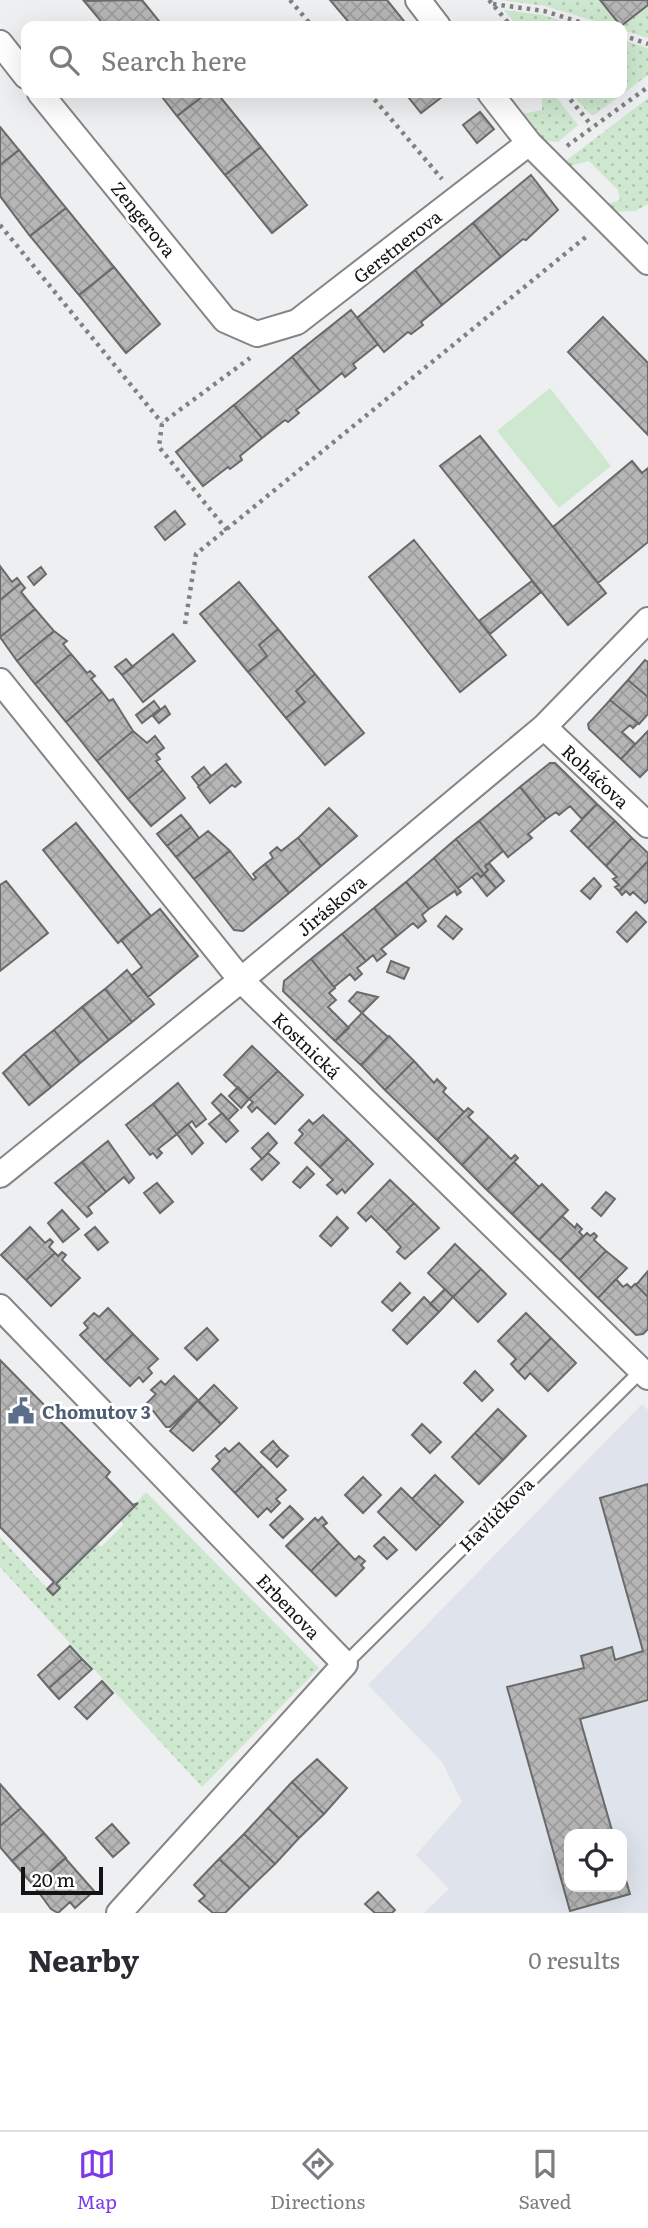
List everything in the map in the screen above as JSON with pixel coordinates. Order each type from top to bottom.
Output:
[{"type":"street","points":[[418,0],[435,21]]},
{"type":"street","points":[[0,43],[21,70]]},
{"type":"street","name":"Zengerova","points":[[44,98],[225,320],[254,345]]},
{"type":"street","points":[[494,98],[529,143],[550,160],[648,262]]},
{"type":"street","name":"Gerstnerova","points":[[254,345],[297,323],[529,143]]},
{"type":"street","name":"Jiráskova","points":[[0,1175],[241,980],[544,727],[648,620]]},
{"type":"street","name":"Kostnická","points":[[0,681],[241,980],[646,1370]]},
{"type":"street","name":"Roháčova","points":[[544,727],[648,825]]},
{"type":"street","name":"Erbenova","points":[[0,1307],[345,1664]]},
{"type":"street","points":[[119,1913],[345,1664]]},
{"type":"lane","name":"Havlíčkova","points":[[345,1664],[646,1370]]},
{"type":"path","points":[[290,0],[308,21]]},
{"type":"path","points":[[491,2],[507,21]]},
{"type":"path","points":[[491,2],[544,11],[577,21]]},
{"type":"path","points":[[627,37],[648,44]]},
{"type":"path","points":[[550,160],[592,126],[648,87]]},
{"type":"path","points":[[373,98],[458,198]]},
{"type":"path","points":[[569,98],[592,126]]},
{"type":"path","points":[[185,624],[196,554],[607,219]]},
{"type":"path","points":[[0,225],[162,423]]},
{"type":"path","points":[[227,530],[159,447],[162,423],[254,345]]},
{"type":"shaded area","points":[[642,1404],[648,1410],[648,1913],[424,1913],[449,1889],[416,1855],[462,1802],[442,1762],[368,1685]]},
{"type":"green space","points":[[501,0],[600,0],[617,21],[594,21],[545,6]]},
{"type":"green space","points":[[648,5],[648,38],[627,32],[627,21]]},
{"type":"green space","points":[[504,10],[543,15],[562,21],[513,21]]},
{"type":"green space","points":[[627,42],[648,48],[648,75],[627,91]]},
{"type":"green space","points":[[557,98],[578,125],[558,142],[543,141],[522,114],[542,110],[542,99]]},
{"type":"green space","points":[[576,98],[617,98],[594,115]]},
{"type":"green space","points":[[648,98],[648,204],[635,211],[612,212],[604,205],[620,200],[618,190],[589,161],[567,167],[567,160]]},
{"type":"green space","points":[[550,388],[611,466],[559,508],[497,431]]},
{"type":"green space","points":[[146,1492],[319,1668],[202,1787],[0,1567],[0,1537],[53,1595],[56,1584],[97,1543],[101,1547],[124,1524],[121,1520]]},
{"type":"building","points":[[142,0],[159,21],[101,21],[84,1]]},
{"type":"building","points":[[330,0],[387,0],[404,21],[348,21]]},
{"type":"building","points":[[600,0],[648,0],[648,5],[627,21],[617,21]]},
{"type":"building","points":[[163,98],[200,98],[177,116]]},
{"type":"building","points":[[200,98],[221,98],[261,147],[225,175],[177,116]]},
{"type":"building","points":[[409,98],[440,98],[421,113]]},
{"type":"building","points":[[480,112],[494,129],[477,143],[463,125]]},
{"type":"building","points":[[0,127],[19,150],[0,165]]},
{"type":"building","points":[[261,147],[307,205],[272,233],[225,175]]},
{"type":"building","points":[[19,150],[66,208],[30,236],[0,196],[0,165]]},
{"type":"building","points":[[531,175],[558,210],[526,240],[523,239],[501,257],[473,223]]},
{"type":"building","points":[[66,208],[114,267],[79,295],[30,236]]},
{"type":"building","points":[[473,223],[501,257],[442,305],[415,270]]},
{"type":"building","points":[[114,267],[160,324],[126,353],[79,295]]},
{"type":"building","points":[[415,270],[442,305],[421,322],[423,325],[411,334],[408,332],[384,352],[357,318]]},
{"type":"building","points":[[351,310],[378,344],[353,364],[356,368],[345,377],[342,373],[320,391],[292,357]]},
{"type":"building","points":[[603,317],[648,363],[648,435],[568,352]]},
{"type":"building","points":[[292,357],[320,391],[296,410],[299,413],[288,422],[285,420],[262,438],[234,405]]},
{"type":"building","points":[[234,405],[262,438],[240,456],[242,460],[203,486],[176,452]]},
{"type":"building","points":[[480,436],[606,593],[568,625],[440,466]]},
{"type":"building","points":[[632,461],[642,473],[648,468],[648,542],[598,583],[553,527]]},
{"type":"building","points":[[175,511],[185,524],[165,540],[155,527]]},
{"type":"building","points":[[414,540],[506,655],[460,692],[369,577]]},
{"type":"building","points":[[0,566],[12,582],[17,578],[21,583],[0,600]]},
{"type":"building","points":[[41,567],[46,574],[34,585],[28,577]]},
{"type":"building","points":[[532,581],[541,592],[490,634],[479,621]]},
{"type":"building","points":[[239,582],[278,629],[259,645],[267,656],[248,672],[200,614]]},
{"type":"building","points":[[21,583],[25,588],[21,592],[35,609],[0,637],[0,600]]},
{"type":"building","points":[[35,609],[54,631],[17,661],[0,637]]},
{"type":"building","points":[[278,629],[315,674],[296,691],[305,702],[286,718],[248,672],[267,656],[259,645]]},
{"type":"building","points":[[54,631],[67,641],[63,644],[71,654],[35,684],[17,661]]},
{"type":"building","points":[[173,634],[195,661],[143,702],[122,675]]},
{"type":"building","points":[[71,654],[87,673],[90,671],[95,676],[91,679],[102,692],[66,722],[35,684]]},
{"type":"building","points":[[126,659],[133,667],[122,675],[115,667]]},
{"type":"building","points":[[645,660],[648,662],[648,697],[628,680]]},
{"type":"building","points":[[315,674],[364,733],[325,765],[286,718],[305,702],[296,691]]},
{"type":"building","points":[[628,680],[648,697],[648,714],[639,724],[610,700]]},
{"type":"building","points":[[102,692],[109,701],[113,699],[133,731],[97,761],[66,722]]},
{"type":"building","points":[[610,700],[638,723],[633,728],[630,725],[622,732],[635,744],[621,759],[589,729],[588,724]]},
{"type":"building","points":[[154,701],[160,709],[142,723],[136,715]]},
{"type":"building","points":[[165,706],[170,714],[159,723],[153,716]]},
{"type":"building","points":[[133,731],[147,743],[155,736],[164,748],[156,754],[160,759],[156,761],[163,770],[128,799],[97,761]]},
{"type":"building","points":[[648,731],[648,769],[640,777],[621,759]]},
{"type":"building","points":[[550,763],[555,763],[597,804],[582,819],[570,806],[559,815],[556,812],[546,819],[520,787]]},
{"type":"building","points":[[226,764],[241,782],[235,787],[232,785],[210,803],[198,787]]},
{"type":"building","points":[[204,767],[211,776],[199,786],[192,777]]},
{"type":"building","points":[[163,770],[185,798],[151,826],[128,799]]},
{"type":"building","points":[[520,787],[546,819],[528,834],[532,838],[508,857],[479,821]]},
{"type":"building","points":[[597,804],[615,821],[588,848],[571,831]]},
{"type":"building","points":[[329,808],[357,836],[321,866],[298,838]]},
{"type":"building","points":[[181,815],[191,827],[167,846],[157,834]]},
{"type":"building","points":[[479,821],[503,851],[485,866],[488,870],[484,874],[456,839]]},
{"type":"building","points":[[615,821],[632,838],[606,866],[588,848]]},
{"type":"building","points":[[76,823],[151,916],[118,943],[43,850]]},
{"type":"building","points":[[191,827],[199,838],[176,857],[167,846]]},
{"type":"building","points":[[208,831],[230,851],[194,879],[176,857]]},
{"type":"building","points":[[298,838],[321,866],[289,893],[265,864],[273,858],[270,853],[277,847],[281,851]]},
{"type":"building","points":[[632,838],[648,853],[648,861],[619,891],[615,887],[619,885],[613,879],[617,877],[606,866]]},
{"type":"building","points":[[456,839],[484,874],[481,877],[477,873],[458,888],[434,858]]},
{"type":"building","points":[[230,851],[253,880],[256,878],[253,874],[265,864],[289,893],[243,931],[234,930],[194,879]]},
{"type":"building","points":[[434,858],[461,892],[457,895],[455,891],[429,909],[406,882]]},
{"type":"building","points":[[648,861],[648,900],[645,903],[633,892],[630,895],[626,891],[622,895],[619,891]]},
{"type":"building","points":[[489,863],[504,881],[496,888],[484,874],[488,870],[485,866]]},
{"type":"building","points":[[477,873],[481,877],[484,874],[496,888],[487,896],[472,877]]},
{"type":"building","points":[[594,878],[601,886],[590,899],[581,891]]},
{"type":"building","points":[[6,881],[48,933],[0,971],[0,885]]},
{"type":"building","points":[[406,882],[429,909],[422,915],[426,921],[418,928],[413,923],[397,936],[374,908]]},
{"type":"building","points":[[374,908],[397,936],[381,949],[386,954],[377,961],[373,955],[366,961],[342,934]]},
{"type":"building","points":[[160,909],[198,956],[148,997],[131,976],[142,967],[121,940]]},
{"type":"building","points":[[636,912],[646,922],[627,942],[617,932]]},
{"type":"building","points":[[446,916],[462,929],[453,939],[438,926]]},
{"type":"building","points":[[342,934],[366,961],[357,968],[362,974],[355,980],[350,974],[334,987],[311,959]]},
{"type":"building","points":[[311,959],[335,988],[329,993],[336,1000],[328,1007],[349,1028],[335,1041],[283,991],[284,981]]},
{"type":"building","points":[[391,961],[409,968],[404,979],[387,972]]},
{"type":"building","points":[[127,970],[154,1004],[132,1022],[105,989]]},
{"type":"building","points":[[105,989],[132,1022],[109,1040],[82,1007]]},
{"type":"building","points":[[357,992],[378,997],[362,1013],[349,1001]]},
{"type":"building","points":[[82,1007],[109,1040],[80,1063],[54,1030]]},
{"type":"building","points":[[362,1013],[388,1037],[361,1065],[335,1041]]},
{"type":"building","points":[[54,1030],[80,1063],[51,1087],[24,1054]]},
{"type":"building","points":[[389,1036],[414,1061],[385,1090],[361,1065]]},
{"type":"building","points":[[252,1046],[278,1071],[249,1099],[224,1075]]},
{"type":"building","points":[[24,1054],[51,1087],[29,1105],[3,1073]]},
{"type":"building","points":[[414,1061],[434,1083],[437,1079],[446,1088],[443,1092],[464,1112],[437,1140],[385,1090]]},
{"type":"building","points":[[278,1071],[303,1095],[275,1124],[257,1107],[252,1112],[248,1107],[253,1102],[249,1099]]},
{"type":"building","points":[[178,1083],[206,1119],[196,1127],[192,1121],[177,1134],[153,1104]]},
{"type":"building","points":[[238,1087],[249,1099],[241,1108],[229,1096]]},
{"type":"building","points":[[221,1094],[238,1110],[228,1120],[212,1103]]},
{"type":"building","points":[[153,1104],[177,1134],[158,1149],[162,1153],[157,1158],[153,1153],[150,1155],[126,1125]]},
{"type":"building","points":[[468,1108],[473,1112],[468,1117],[489,1137],[462,1165],[437,1140]]},
{"type":"building","points":[[222,1113],[238,1131],[226,1142],[209,1124]]},
{"type":"building","points":[[323,1115],[348,1139],[320,1167],[295,1143],[303,1134],[299,1130],[309,1120],[313,1124]]},
{"type":"building","points":[[188,1124],[203,1143],[192,1154],[177,1134]]},
{"type":"building","points":[[268,1133],[277,1143],[262,1159],[252,1148]]},
{"type":"building","points":[[489,1137],[511,1159],[515,1155],[518,1158],[487,1190],[462,1165]]},
{"type":"building","points":[[348,1139],[373,1164],[345,1193],[342,1189],[337,1194],[327,1185],[333,1180],[320,1167]]},
{"type":"building","points":[[108,1141],[134,1178],[129,1183],[124,1177],[106,1192],[82,1162]]},
{"type":"building","points":[[268,1153],[279,1163],[262,1180],[251,1169]]},
{"type":"building","points":[[82,1162],[106,1192],[88,1207],[92,1213],[87,1217],[55,1183]]},
{"type":"building","points":[[514,1162],[539,1187],[512,1214],[487,1190]]},
{"type":"building","points":[[307,1167],[314,1174],[300,1188],[293,1182]]},
{"type":"building","points":[[390,1180],[414,1203],[386,1231],[371,1216],[366,1221],[358,1213]]},
{"type":"building","points":[[157,1183],[173,1202],[160,1213],[144,1193]]},
{"type":"building","points":[[542,1184],[568,1210],[539,1240],[512,1214]]},
{"type":"building","points":[[606,1192],[615,1199],[601,1216],[592,1208]]},
{"type":"building","points":[[414,1203],[439,1228],[405,1259],[397,1252],[401,1247],[386,1231]]},
{"type":"building","points":[[62,1210],[79,1229],[63,1242],[48,1223]]},
{"type":"building","points":[[562,1216],[575,1228],[577,1224],[582,1229],[579,1232],[583,1236],[560,1260],[539,1240]]},
{"type":"building","points":[[337,1217],[348,1228],[331,1246],[320,1236]]},
{"type":"building","points":[[30,1227],[45,1243],[50,1239],[53,1242],[49,1247],[55,1253],[26,1280],[1,1255]]},
{"type":"building","points":[[95,1227],[108,1242],[98,1250],[85,1235]]},
{"type":"building","points":[[587,1233],[590,1236],[594,1233],[597,1236],[594,1240],[606,1251],[579,1279],[560,1260]]},
{"type":"building","points":[[455,1244],[481,1269],[453,1297],[428,1273]]},
{"type":"building","points":[[606,1251],[627,1268],[598,1298],[579,1279]]},
{"type":"building","points":[[62,1252],[66,1255],[62,1260],[80,1278],[51,1306],[26,1280],[55,1253],[58,1256]]},
{"type":"building","points":[[481,1269],[506,1294],[478,1322],[453,1297]]},
{"type":"building","points":[[648,1271],[648,1297],[636,1285]]},
{"type":"building","points":[[616,1279],[623,1287],[627,1284],[631,1288],[635,1284],[648,1297],[648,1329],[643,1334],[636,1335],[598,1298]]},
{"type":"building","points":[[400,1283],[410,1293],[392,1311],[382,1302]]},
{"type":"building","points":[[445,1289],[453,1297],[439,1312],[430,1304]]},
{"type":"building","points":[[424,1297],[439,1312],[407,1344],[393,1330]]},
{"type":"building","points":[[108,1308],[133,1334],[105,1361],[80,1335],[88,1328],[84,1323],[94,1313],[99,1317]]},
{"type":"building","points":[[526,1313],[551,1338],[518,1372],[511,1364],[516,1359],[498,1341]]},
{"type":"building","points":[[207,1328],[218,1340],[197,1360],[185,1348]]},
{"type":"building","points":[[133,1334],[158,1359],[148,1368],[152,1373],[143,1382],[139,1377],[130,1386],[105,1361]]},
{"type":"building","points":[[551,1338],[576,1363],[548,1391],[530,1373],[525,1379],[518,1372]]},
{"type":"building","points":[[0,1360],[110,1472],[106,1477],[133,1505],[138,1503],[56,1584],[60,1588],[53,1595],[47,1589],[54,1582],[0,1527]]},
{"type":"building","points":[[475,1371],[493,1390],[482,1401],[464,1383]]},
{"type":"building","points":[[174,1376],[198,1400],[170,1427],[166,1427],[147,1403],[156,1394],[151,1390],[161,1381],[165,1385]]},
{"type":"building","points":[[214,1385],[237,1408],[221,1424],[198,1401]]},
{"type":"building","points":[[198,1400],[221,1424],[193,1451],[170,1431]]},
{"type":"building","points":[[498,1409],[526,1436],[503,1460],[475,1433]]},
{"type":"building","points":[[422,1424],[441,1442],[430,1453],[412,1435]]},
{"type":"building","points":[[475,1433],[503,1460],[479,1484],[452,1457]]},
{"type":"building","points":[[273,1441],[280,1449],[270,1460],[261,1452]]},
{"type":"building","points":[[239,1443],[262,1466],[235,1493],[212,1469],[220,1461],[216,1456],[225,1448],[229,1452]]},
{"type":"building","points":[[280,1449],[288,1456],[277,1467],[270,1460]]},
{"type":"building","points":[[262,1466],[286,1490],[276,1499],[280,1503],[271,1512],[267,1508],[258,1517],[235,1493]]},
{"type":"building","points":[[435,1475],[463,1502],[440,1526],[412,1499]]},
{"type":"building","points":[[363,1477],[381,1495],[363,1513],[345,1495]]},
{"type":"building","points":[[648,1484],[648,1700],[580,1719],[612,1829],[564,1829],[564,1890],[507,1687],[584,1668],[581,1656],[612,1647],[615,1660],[643,1651],[600,1498]]},
{"type":"building","points":[[401,1488],[440,1526],[416,1550],[378,1512]]},
{"type":"building","points":[[290,1506],[303,1519],[283,1538],[270,1525]]},
{"type":"building","points":[[322,1517],[327,1523],[323,1526],[339,1543],[311,1571],[286,1546],[315,1518],[318,1521]]},
{"type":"building","points":[[384,1537],[397,1550],[387,1559],[374,1546]]},
{"type":"building","points":[[339,1543],[355,1560],[359,1556],[365,1561],[361,1565],[364,1568],[336,1596],[311,1571]]},
{"type":"building","points":[[70,1646],[82,1659],[49,1688],[38,1675]]},
{"type":"building","points":[[82,1659],[92,1669],[59,1699],[49,1688]]},
{"type":"building","points":[[102,1681],[113,1693],[87,1719],[75,1707]]},
{"type":"building","points":[[317,1759],[347,1788],[324,1814],[292,1782]]},
{"type":"building","points":[[292,1782],[324,1814],[299,1838],[268,1808]]},
{"type":"building","points":[[0,1784],[21,1808],[0,1826]]},
{"type":"building","points":[[21,1808],[44,1833],[12,1861],[0,1847],[0,1826]]},
{"type":"building","points":[[268,1808],[299,1838],[275,1864],[244,1834]]},
{"type":"building","points":[[112,1824],[129,1843],[113,1857],[96,1838]]},
{"type":"building","points":[[44,1833],[66,1858],[34,1886],[12,1861]]},
{"type":"building","points":[[244,1834],[275,1864],[250,1888],[219,1859]]},
{"type":"building","points":[[65,1858],[94,1891],[75,1908],[70,1902],[58,1913],[51,1909],[34,1886]]},
{"type":"building","points":[[219,1859],[250,1888],[225,1913],[213,1913],[199,1901],[205,1896],[194,1885]]},
{"type":"building","points":[[627,1884],[630,1894],[570,1911],[565,1892],[627,1892]]},
{"type":"building","points":[[378,1892],[395,1910],[392,1913],[375,1913],[365,1904]]},
{"type":"place","name":"Chomutov 3","points":[[21,1411]]}]
